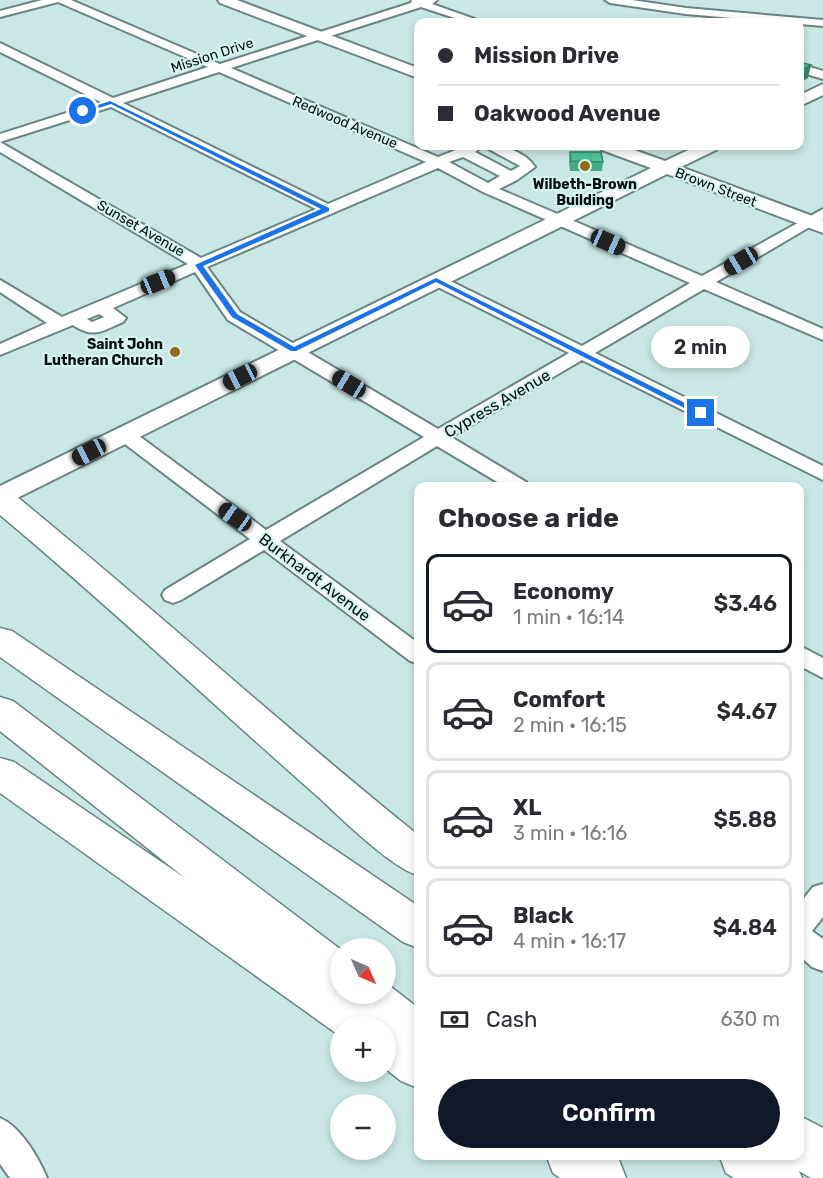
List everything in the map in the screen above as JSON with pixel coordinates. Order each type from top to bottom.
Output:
[{"type":"highway","points":[[0,497],[97,578],[337,792],[414,855]]},
{"type":"highway","points":[[0,640],[414,926]]},
{"type":"highway","points":[[0,711],[330,967]]},
{"type":"highway","points":[[0,773],[350,1016]]},
{"type":"highway","points":[[377,1004],[414,1033]]},
{"type":"highway","points":[[396,1049],[414,1062]]},
{"type":"highway","points":[[804,1144],[823,1158]]},
{"type":"highway","points":[[578,1160],[601,1178]]},
{"type":"highway","points":[[751,1160],[777,1178]]},
{"type":"main road","points":[[225,0],[414,71]]},
{"type":"main road","points":[[804,99],[823,89]]},
{"type":"main road","points":[[613,150],[624,187]]},
{"type":"main road","name":"Brown Street","points":[[620,150],[818,221]]},
{"type":"main road","points":[[0,497],[701,150]]},
{"type":"street","points":[[0,14],[55,0]]},
{"type":"street","name":"Redwood Avenue","points":[[62,0],[438,162],[488,189],[823,335]]},
{"type":"street","points":[[610,0],[719,18],[724,0]]},
{"type":"street","points":[[421,1],[466,18]]},
{"type":"street","name":"Mission Drive","points":[[0,138],[320,36],[421,1]]},
{"type":"street","points":[[804,22],[823,23]]},
{"type":"street","points":[[0,47],[327,209]]},
{"type":"street","points":[[804,69],[823,75]]},
{"type":"street","name":"Sunset Avenue","points":[[0,146],[193,259],[234,316],[512,482]]},
{"type":"street","points":[[0,350],[465,150]]},
{"type":"street","points":[[472,150],[512,177]]},
{"type":"street","points":[[488,189],[528,167],[525,162],[499,150]]},
{"type":"street","name":"Cypress Avenue","points":[[172,595],[703,283],[818,221]]},
{"type":"street","points":[[436,280],[823,474]]},
{"type":"street","points":[[0,285],[62,323],[91,329]]},
{"type":"street","points":[[62,323],[69,339],[117,318],[101,306]]},
{"type":"street","name":"Burkhardt Avenue","points":[[124,434],[203,495],[267,539],[414,652]]},
{"type":"street","points":[[804,657],[823,669]]},
{"type":"street","points":[[804,918],[823,896]]},
{"type":"street","points":[[804,942],[823,957]]},
{"type":"street","points":[[0,1136],[30,1178]]},
{"type":"building","points":[[570,152],[601,152],[603,162],[571,161]]},
{"type":"place","name":"Wilbeth-Brown Building","points":[[585,166]]},
{"type":"place","name":"Saint John Lutheran Church","points":[[175,352]]},
{"type":"route","points":[[83,111],[112,102],[327,209],[199,265],[234,316],[294,350],[436,280],[701,413]]}]
